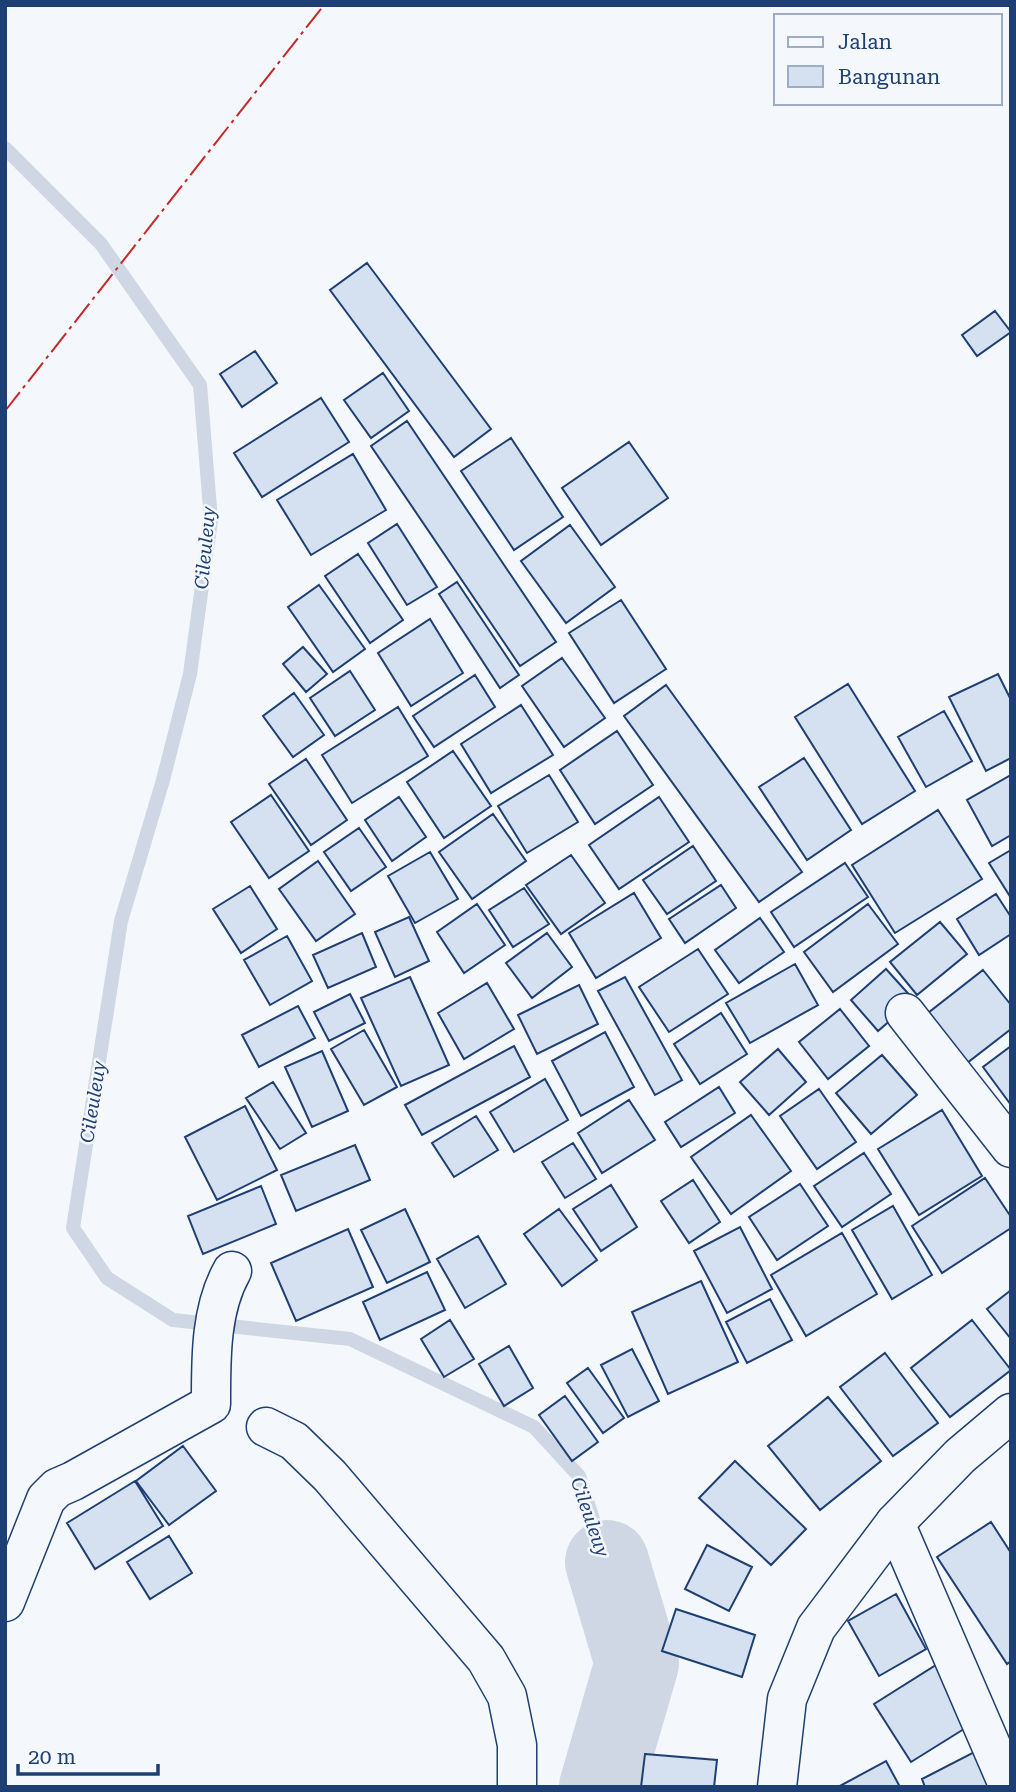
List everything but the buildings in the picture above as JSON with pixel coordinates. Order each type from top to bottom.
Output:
[{"type":"street","points":[[905,1013],[1011,1148]]},
{"type":"street","points":[[5,1602],[46,1499],[57,1488],[211,1404],[211,1371],[225,1288]]},
{"type":"street","points":[[777,1787],[787,1699],[816,1628],[895,1522],[960,1457],[1011,1413]]},
{"type":"street","points":[[266,1427],[294,1441],[330,1476],[486,1659],[507,1696],[517,1745],[517,1787]]},
{"type":"street","points":[[895,1522],[1009,1787]]},
{"type":"waterway","name":"Cileuleuy","points":[[5,148],[101,244],[200,385],[211,520],[190,674],[163,780],[121,921],[73,1228],[107,1278],[173,1320],[350,1339],[534,1427],[579,1476],[607,1562]]},
{"type":"waterway","name":"Cileuleuy","points":[[601,1787],[637,1663],[607,1562]]},
{"type":"power","points":[[5,411],[324,5]]}]
